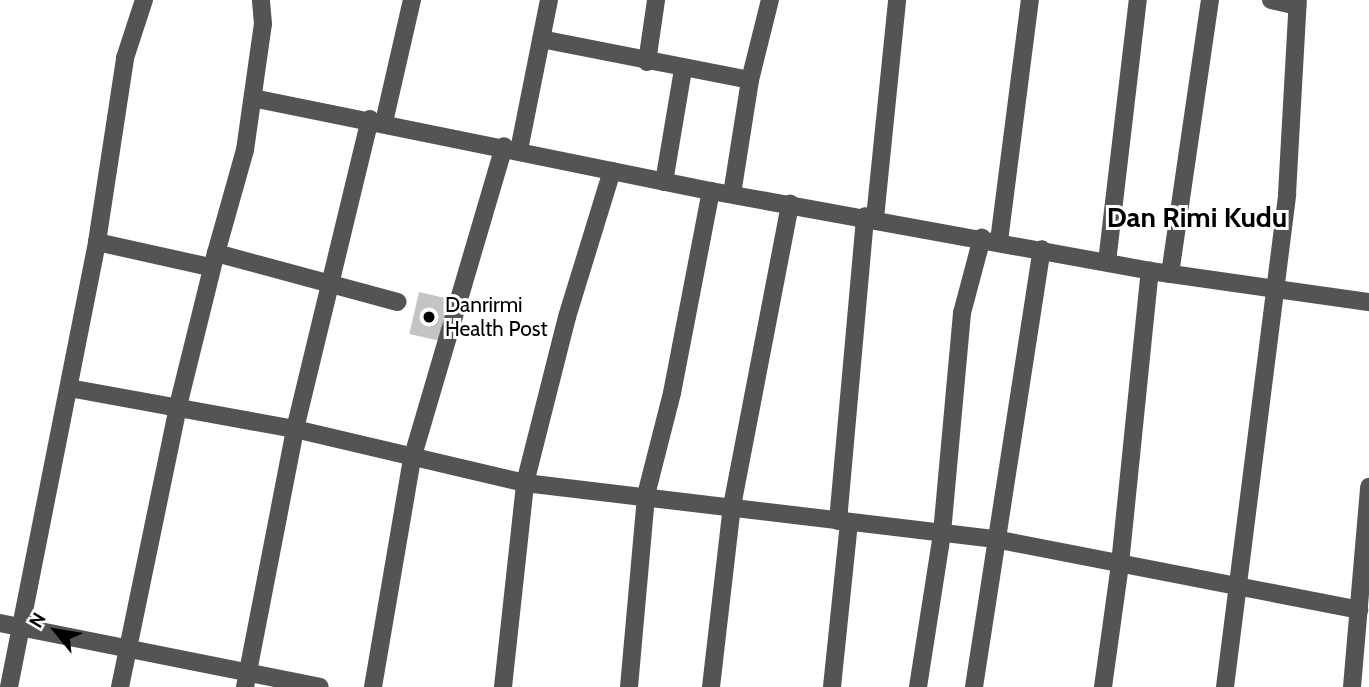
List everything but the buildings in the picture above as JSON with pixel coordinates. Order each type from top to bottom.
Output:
[{"type":"street","points":[[9,687],[97,242],[125,58],[144,0]]},
{"type":"street","points":[[246,680],[295,429],[331,284],[412,0]]},
{"type":"street","points":[[373,687],[412,459],[512,148],[549,0]]},
{"type":"street","points":[[647,62],[656,0]]},
{"type":"street","points":[[732,194],[750,80],[770,0]]},
{"type":"street","points":[[832,687],[870,217],[897,0]]},
{"type":"street","points":[[918,687],[943,533],[962,313],[991,240],[1030,0]]},
{"type":"street","points":[[1107,262],[1138,0]]},
{"type":"street","points":[[1170,274],[1195,74],[1210,0]]},
{"type":"street","points":[[1225,687],[1240,588],[1287,194],[1298,3],[1271,0]]},
{"type":"street","points":[[120,687],[178,406],[213,260],[245,150],[264,2]]},
{"type":"street","points":[[541,39],[683,70],[750,80]]},
{"type":"street","points":[[664,182],[683,70]]},
{"type":"street","points":[[253,98],[512,148],[711,191],[870,217],[1150,271],[1369,303]]},
{"type":"street","points":[[503,687],[525,482],[567,317],[612,171]]},
{"type":"street","points":[[629,687],[646,495],[672,393],[711,191]]},
{"type":"street","points":[[711,687],[732,506],[790,204]]},
{"type":"street","points":[[97,242],[213,260],[331,284],[398,302]]},
{"type":"street","points":[[974,687],[1000,540],[1042,249]]},
{"type":"street","points":[[1102,687],[1120,564],[1150,271]]},
{"type":"street","points":[[69,388],[295,429],[412,459],[525,482],[1000,540],[1240,588],[1362,619]]},
{"type":"street","points":[[1352,687],[1362,619],[1369,487]]},
{"type":"street","points":[[0,623],[128,649],[246,680],[320,687]]},
{"type":"place","name":"Danrirmi Health Post","points":[[429,317]]},
{"type":"district","name":"Dan Rimi Kudu","points":[[1197,217]]}]
